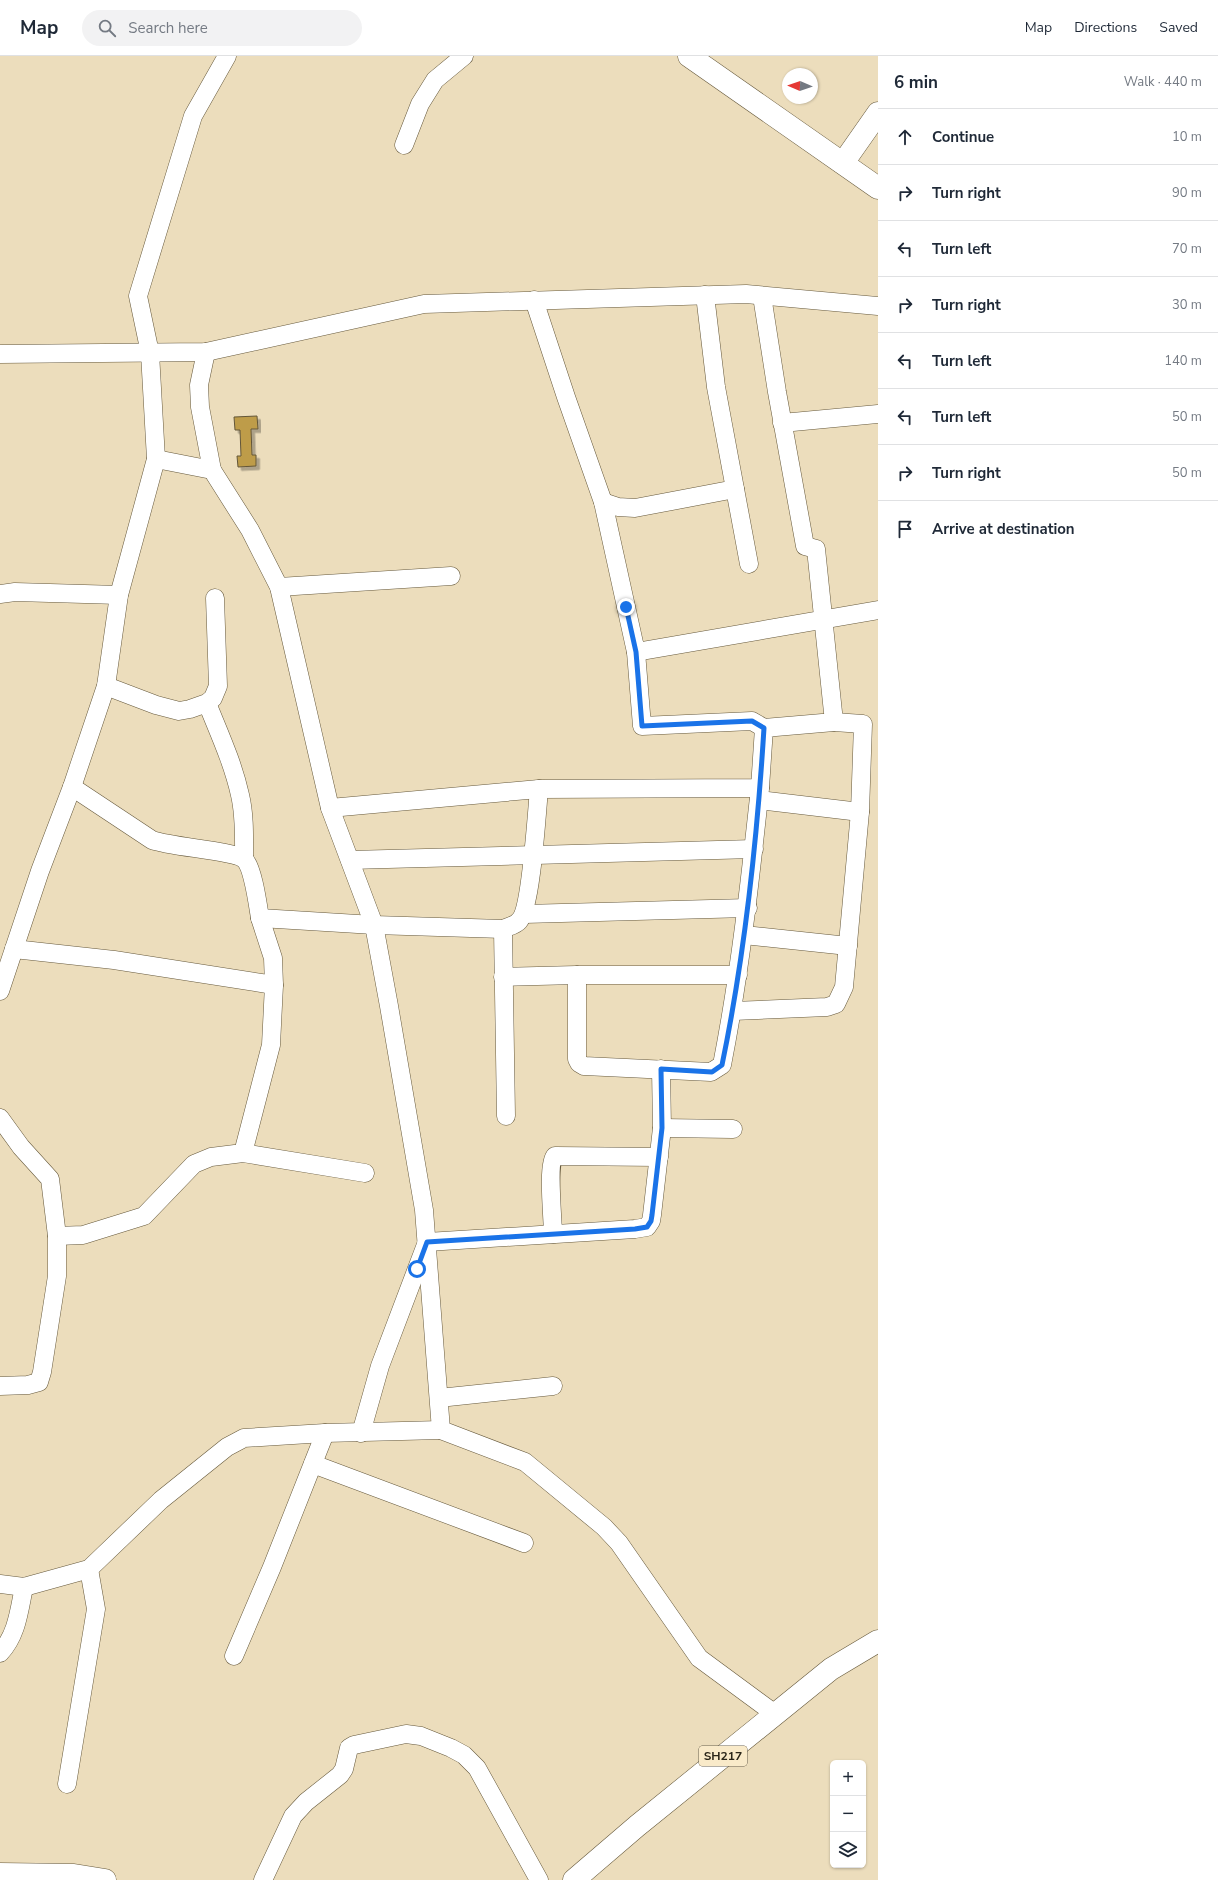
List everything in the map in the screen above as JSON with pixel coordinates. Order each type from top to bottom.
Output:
[{"type":"main road","points":[[692,57],[878,188]]},
{"type":"main road","points":[[843,163],[878,113]]},
{"type":"main road","name":"SH217","points":[[574,1880],[594,1873],[637,1826],[831,1669],[878,1641]]},
{"type":"main road","points":[[0,1874],[74,1875],[105,1880]]},
{"type":"street","points":[[0,990],[40,871],[72,787],[106,686],[119,595],[156,459],[150,352],[138,296],[193,116],[227,56]]},
{"type":"street","points":[[404,145],[420,104],[435,80],[464,56]]},
{"type":"street","points":[[0,354],[206,352],[424,304],[746,294],[878,306]]},
{"type":"street","points":[[705,295],[716,387],[749,564]]},
{"type":"street","points":[[762,296],[782,423],[805,546],[816,549],[834,722]]},
{"type":"street","points":[[534,300],[603,502],[636,652],[642,726],[752,721],[764,728],[834,722],[871,724],[860,812],[844,986],[836,1004],[827,1007],[733,1012]]},
{"type":"street","points":[[206,352],[199,385],[200,407],[212,470],[250,530],[278,587],[330,808],[374,925],[424,1210],[441,1430]]},
{"type":"street","points":[[782,423],[878,414]]},
{"type":"street","points":[[156,459],[212,470]]},
{"type":"street","points":[[603,502],[618,507],[635,508],[735,489]]},
{"type":"street","points":[[278,587],[451,576]]},
{"type":"street","points":[[0,594],[15,592],[119,595]]},
{"type":"street","points":[[106,686],[156,705],[180,710],[190,709],[213,698],[218,686],[215,598]]},
{"type":"street","points":[[636,652],[878,610]]},
{"type":"street","points":[[207,702],[234,772],[244,820],[244,859],[250,868],[260,918],[273,958],[274,986],[271,1045],[243,1153]]},
{"type":"street","points":[[576,975],[577,1059],[579,1063],[584,1066],[712,1072],[722,1065],[733,1012],[748,908],[764,728]]},
{"type":"street","points":[[72,787],[152,840],[164,844],[231,855],[244,859]]},
{"type":"street","points":[[330,808],[539,788],[759,794],[860,812]]},
{"type":"street","points":[[260,918],[374,925],[502,929],[519,922],[524,914],[529,888],[539,788]]},
{"type":"street","points":[[350,860],[754,849]]},
{"type":"street","points":[[524,914],[748,908]]},
{"type":"street","points":[[502,929],[506,1116]]},
{"type":"street","points":[[744,934],[848,946]]},
{"type":"street","points":[[14,949],[114,960],[274,986]]},
{"type":"street","points":[[504,976],[738,975]]},
{"type":"street","points":[[427,1242],[647,1227],[651,1221],[652,1215],[662,1128],[661,1069]]},
{"type":"street","points":[[0,1118],[21,1147],[50,1179],[57,1236],[57,1276],[42,1372],[39,1382],[28,1385],[0,1386]]},
{"type":"street","points":[[662,1128],[733,1130]]},
{"type":"street","points":[[57,1236],[83,1236],[144,1216],[194,1164],[211,1157],[243,1153],[365,1173]]},
{"type":"street","points":[[553,1234],[551,1161],[555,1156],[659,1157]]},
{"type":"street","points":[[360,1432],[380,1366],[427,1242]]},
{"type":"street","points":[[439,1398],[553,1386]]},
{"type":"street","points":[[0,1584],[24,1587],[89,1569],[161,1500],[227,1447],[244,1438],[360,1432],[441,1430],[525,1462],[604,1527],[619,1543],[699,1658],[775,1714]]},
{"type":"street","points":[[234,1656],[272,1567],[325,1434]]},
{"type":"street","points":[[313,1464],[524,1543]]},
{"type":"street","points":[[67,1784],[96,1609],[89,1569]]},
{"type":"street","points":[[0,1653],[14,1633],[24,1587]]},
{"type":"street","points":[[263,1880],[293,1816],[306,1802],[340,1775],[344,1769],[349,1748],[354,1745],[406,1734],[421,1736],[451,1748],[464,1755],[477,1768],[539,1880]]},
{"type":"building","points":[[257,416],[258,429],[251,429],[252,455],[256,455],[256,466],[238,467],[237,456],[241,456],[240,430],[235,430],[234,417]]},
{"type":"route","points":[[417,1269],[427,1242],[647,1227],[651,1221],[652,1215],[662,1128],[661,1069],[712,1072],[717,1070],[722,1065],[733,1012],[748,908],[760,788],[764,728],[752,721],[642,726],[636,652],[626,607]]}]
